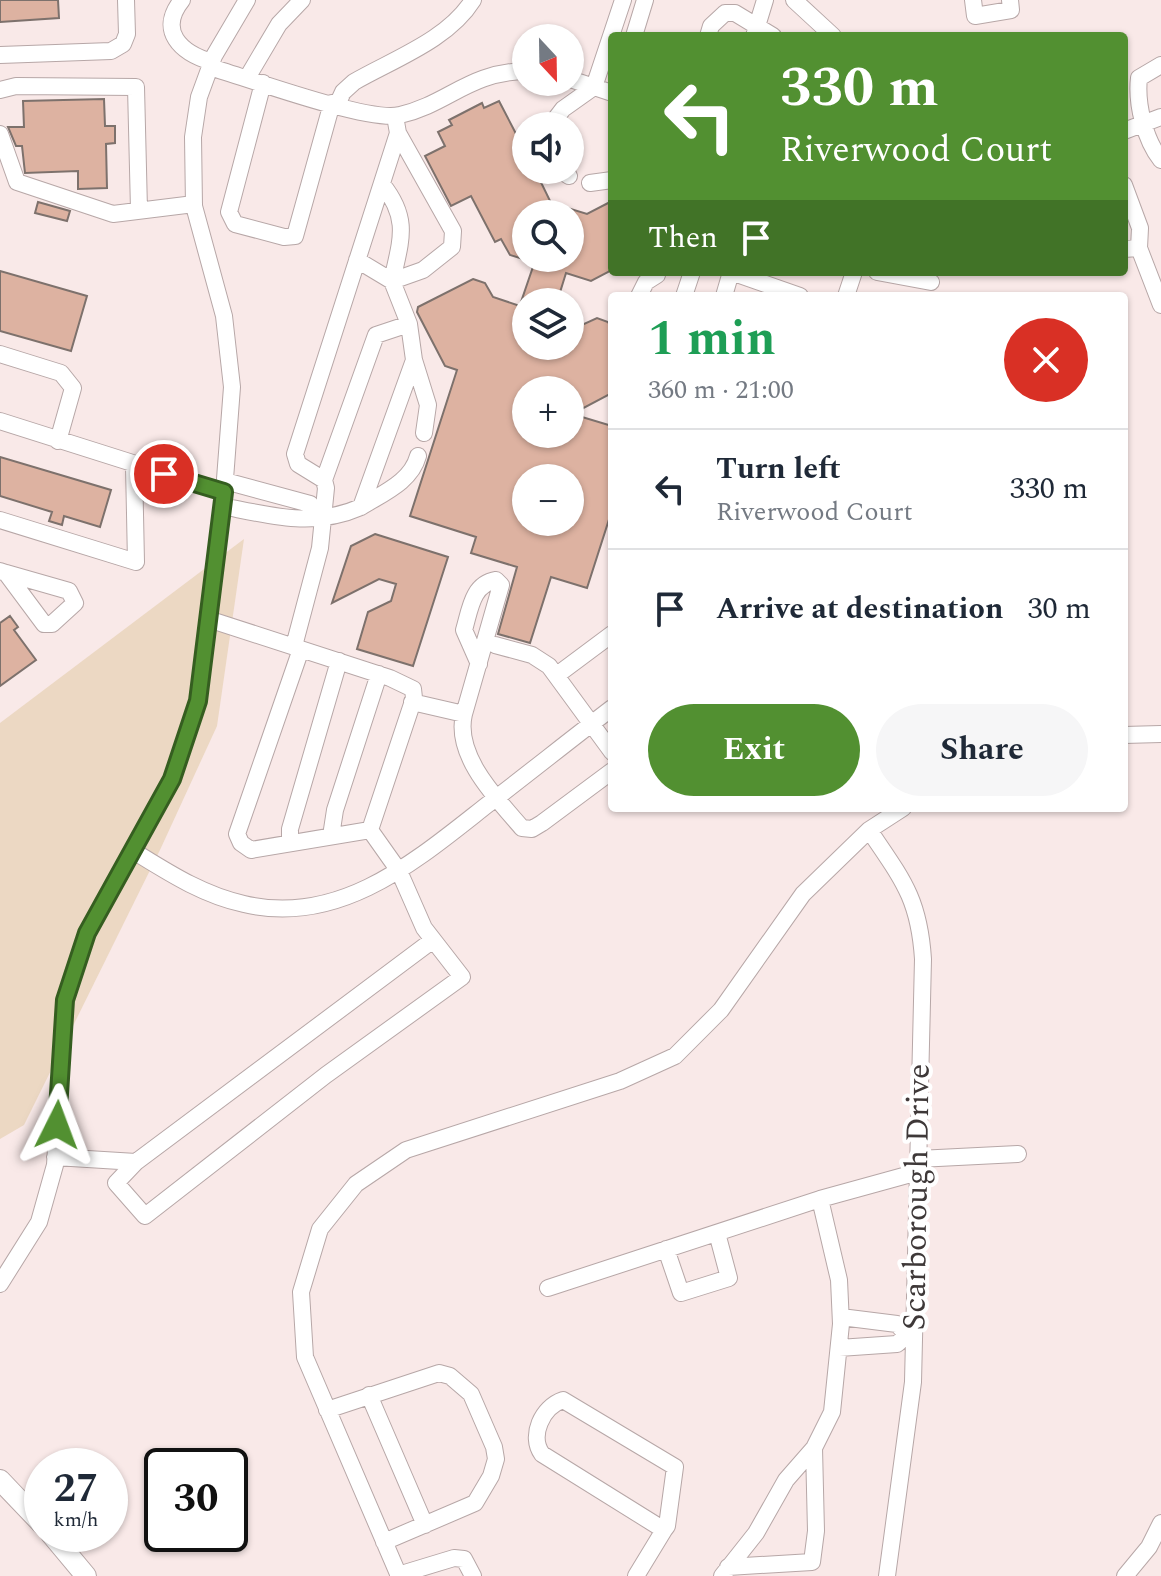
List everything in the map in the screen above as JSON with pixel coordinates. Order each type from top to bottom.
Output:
[{"type":"main road","points":[[0,1480],[24,1505]]},
{"type":"main road","points":[[66,1552],[86,1576]]},
{"type":"street","points":[[0,55],[111,51],[123,44],[127,34],[126,0]]},
{"type":"street","points":[[182,0],[173,12],[173,29],[178,45],[185,52],[255,80],[396,125],[453,231],[452,247],[423,270],[392,281]]},
{"type":"street","points":[[0,1284],[39,1222],[55,1157],[65,1000],[87,933],[135,852],[172,779],[198,701],[231,427],[230,353],[194,204],[193,137],[199,97],[211,64],[226,31],[247,0]]},
{"type":"street","points":[[302,0],[279,24],[255,80],[229,212],[235,224],[284,237],[295,236],[334,104],[343,92],[354,82],[442,33],[461,18],[473,0]]},
{"type":"street","points":[[612,32],[623,0]]},
{"type":"street","points":[[635,32],[645,0]]},
{"type":"street","points":[[709,32],[711,26],[725,13],[735,13],[755,31],[765,0]]},
{"type":"street","points":[[794,0],[829,32]]},
{"type":"street","points":[[973,0],[975,16],[1011,10],[1010,0]]},
{"type":"street","points":[[561,112],[594,87],[608,45]]},
{"type":"street","points":[[1161,65],[1132,80],[1144,123],[1161,160]]},
{"type":"street","points":[[324,480],[298,464],[295,454],[382,184],[396,125],[413,111],[484,76],[512,73]]},
{"type":"street","points":[[584,84],[608,92]]},
{"type":"street","points":[[0,90],[16,86],[136,87],[139,210]]},
{"type":"street","points":[[1128,129],[1161,117]]},
{"type":"street","points":[[0,134],[17,182],[113,214],[194,204]]},
{"type":"street","points":[[590,183],[608,181]]},
{"type":"street","points":[[382,184],[397,202],[403,220],[392,281],[409,324],[414,360],[428,405],[424,433]]},
{"type":"street","points":[[1128,196],[1140,228],[1132,248],[1161,305]]},
{"type":"street","points":[[357,260],[392,281]]},
{"type":"street","points":[[641,292],[646,282],[655,276]]},
{"type":"street","points":[[742,276],[788,292]]},
{"type":"street","points":[[898,276],[930,283]]},
{"type":"street","points":[[370,830],[251,850],[241,843],[237,834],[297,648],[320,548],[318,517],[324,480],[376,335],[409,324]]},
{"type":"street","points":[[0,354],[61,373],[69,380],[73,388],[58,441]]},
{"type":"street","points":[[361,507],[414,360]]},
{"type":"street","points":[[0,421],[224,493],[301,522],[318,517],[336,518],[361,507],[402,482],[415,468],[418,456]]},
{"type":"street","points":[[0,520],[136,562],[134,466]]},
{"type":"street","points":[[224,493],[310,504],[318,517]]},
{"type":"street","points":[[208,619],[379,674],[413,689],[412,702],[370,830]]},
{"type":"street","points":[[557,675],[608,637]]},
{"type":"street","points":[[495,645],[532,655],[549,666],[608,746]]},
{"type":"street","points":[[290,843],[290,829],[339,661]]},
{"type":"street","points":[[479,664],[461,725],[470,758],[496,798],[522,828],[532,829],[608,774]]},
{"type":"street","points":[[331,836],[335,810],[379,674]]},
{"type":"street","points":[[412,702],[464,714]]},
{"type":"street","points":[[135,852],[207,892],[272,908],[307,907],[334,901],[399,871],[608,711]]},
{"type":"street","points":[[1128,735],[1161,734]]},
{"type":"street","points":[[473,1576],[464,1559],[454,1558],[398,1575],[305,1357],[301,1292],[320,1229],[356,1184],[406,1150],[620,1081],[675,1056],[721,1010],[803,894],[869,830],[897,812]]},
{"type":"street","points":[[370,830],[399,871],[405,890],[433,940],[462,977],[326,1075],[145,1216],[116,1183],[136,1162],[433,940]]},
{"type":"street","name":"Scarborough Drive","points":[[869,830],[911,892],[920,922],[918,1165],[910,1334],[913,1382],[887,1576]]},
{"type":"street","points":[[548,1288],[918,1165],[1018,1154]]},
{"type":"street","points":[[55,1157],[136,1162]]},
{"type":"street","points":[[725,1572],[756,1533],[786,1480],[814,1448],[832,1412],[841,1317],[835,1250],[820,1199]]},
{"type":"street","points":[[666,1249],[681,1293],[729,1278],[717,1233]]},
{"type":"street","points":[[839,1348],[897,1344],[910,1334],[897,1324],[841,1317]]},
{"type":"street","points":[[871,1346],[869,1336],[873,1321]]},
{"type":"street","points":[[327,1410],[439,1373],[450,1376],[471,1394],[494,1447],[496,1459],[491,1476],[475,1503],[384,1542]]},
{"type":"street","points":[[369,1395],[425,1525]]},
{"type":"street","points":[[636,1576],[664,1530],[672,1511],[675,1467],[563,1400],[554,1403],[534,1434],[535,1444],[542,1454],[664,1530]]},
{"type":"street","points":[[725,1572],[810,1569],[816,1531],[814,1448]]},
{"type":"street","points":[[1125,1576],[1149,1547],[1161,1523]]},
{"type":"shaded area","points":[[244,539],[217,726],[160,850],[24,1125],[0,1139],[0,723]]},
{"type":"building","points":[[0,0],[58,0],[59,18],[0,22]]},
{"type":"building","points":[[104,99],[105,126],[115,126],[115,143],[106,144],[107,188],[78,189],[78,171],[25,173],[22,146],[16,146],[8,127],[24,127],[23,101]]},
{"type":"building","points":[[499,101],[512,126],[512,184],[542,184],[550,200],[512,200],[512,256],[501,239],[495,242],[471,196],[451,206],[425,156],[445,146],[438,132],[452,125],[449,120],[482,103],[484,108]]},
{"type":"building","points":[[38,202],[70,211],[67,221],[35,213]]},
{"type":"building","points":[[608,203],[608,272],[591,281],[566,273],[561,288],[526,288],[531,272],[584,272],[584,213]]},
{"type":"building","points":[[0,271],[87,296],[71,351],[0,331]]},
{"type":"building","points":[[473,279],[485,283],[493,297],[512,303],[512,360],[584,360],[584,324],[597,318],[608,322],[608,395],[584,408],[584,376],[512,376],[512,448],[584,448],[584,418],[608,425],[608,522],[587,588],[551,577],[530,643],[498,634],[517,567],[471,553],[476,537],[410,516],[457,370],[445,366],[417,312],[418,307]]},
{"type":"building","points":[[0,457],[111,490],[100,527],[64,516],[62,525],[49,521],[52,512],[0,496]]},
{"type":"building","points":[[375,534],[448,557],[413,666],[357,649],[368,612],[391,601],[396,584],[379,579],[332,603],[351,546]]},
{"type":"building","points":[[10,616],[18,627],[14,630],[36,660],[0,686],[0,623]]},
{"type":"route","points":[[57,1125],[65,1000],[87,933],[135,852],[172,779],[198,701],[224,492],[164,474]]}]
